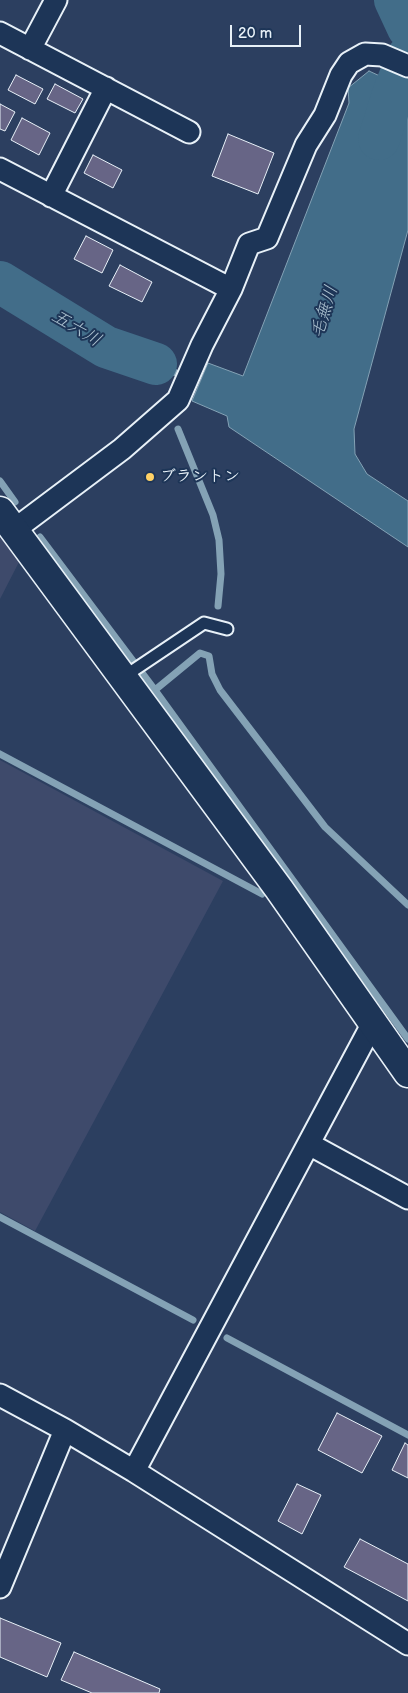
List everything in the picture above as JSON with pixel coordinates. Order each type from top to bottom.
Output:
[{"type":"street","points":[[30,49],[56,0]]},
{"type":"street","points":[[0,33],[189,132]]},
{"type":"street","points":[[408,66],[382,55],[365,54],[349,63],[341,74],[325,115],[306,145],[267,238],[249,244],[231,289],[202,345],[178,400],[122,450],[5,520],[126,675],[408,1073]]},
{"type":"street","points":[[51,196],[106,88]]},
{"type":"street","points":[[0,169],[231,289]]},
{"type":"street","points":[[134,1471],[373,1023]]},
{"type":"street","points":[[309,1144],[408,1198]]},
{"type":"street","points":[[0,1395],[65,1430],[134,1471],[408,1644]]},
{"type":"street","points":[[0,1586],[65,1430]]},
{"type":"lane","points":[[126,675],[204,623],[228,629]]},
{"type":"shaded area","points":[[0,539],[19,562],[0,599]]},
{"type":"shaded area","points":[[0,760],[223,881],[35,1231],[0,1212]]},
{"type":"water","points":[[369,71],[408,89],[408,230],[354,429],[355,454],[367,474],[408,501],[408,547],[229,427],[227,416],[192,401],[208,363],[243,376],[349,103],[348,88]]},
{"type":"building","points":[[16,75],[43,89],[35,104],[8,90]]},
{"type":"building","points":[[55,84],[83,99],[75,113],[47,99]]},
{"type":"building","points":[[0,104],[15,112],[5,131],[0,129]]},
{"type":"building","points":[[22,118],[50,133],[39,155],[11,140]]},
{"type":"building","points":[[228,134],[274,153],[258,194],[212,176]]},
{"type":"building","points":[[93,155],[122,170],[113,188],[84,173]]},
{"type":"building","points":[[86,236],[113,250],[102,273],[74,259]]},
{"type":"building","points":[[120,265],[152,282],[142,302],[109,286]]},
{"type":"building","points":[[337,1413],[382,1436],[362,1473],[318,1450]]},
{"type":"building","points":[[405,1443],[408,1445],[408,1478],[392,1470]]},
{"type":"building","points":[[297,1484],[321,1495],[302,1534],[278,1521]]},
{"type":"building","points":[[360,1539],[408,1564],[408,1601],[344,1567]]},
{"type":"building","points":[[0,1618],[61,1643],[47,1677],[0,1657]]},
{"type":"building","points":[[74,1652],[160,1689],[159,1693],[92,1693],[61,1680]]},
{"type":"waterway","name":"毛無川","points":[[395,0],[408,28]]},
{"type":"waterway","name":"毛無川","points":[[379,139],[393,94],[408,56]]},
{"type":"waterway","name":"五六川","points":[[0,282],[106,347],[156,364]]},
{"type":"waterway","points":[[156,364],[185,377]]},
{"type":"waterway","points":[[178,429],[213,515],[219,540],[221,574],[218,606]]},
{"type":"waterway","points":[[0,481],[15,502]]},
{"type":"waterway","points":[[40,537],[155,690],[408,1039]]},
{"type":"waterway","points":[[155,690],[200,653],[209,656],[212,674],[220,690],[325,827],[408,905]]},
{"type":"waterway","points":[[0,754],[262,894]]},
{"type":"waterway","points":[[0,1217],[193,1320]]},
{"type":"waterway","points":[[227,1338],[408,1435]]},
{"type":"place","name":"ブラントン","points":[[150,477]]}]
